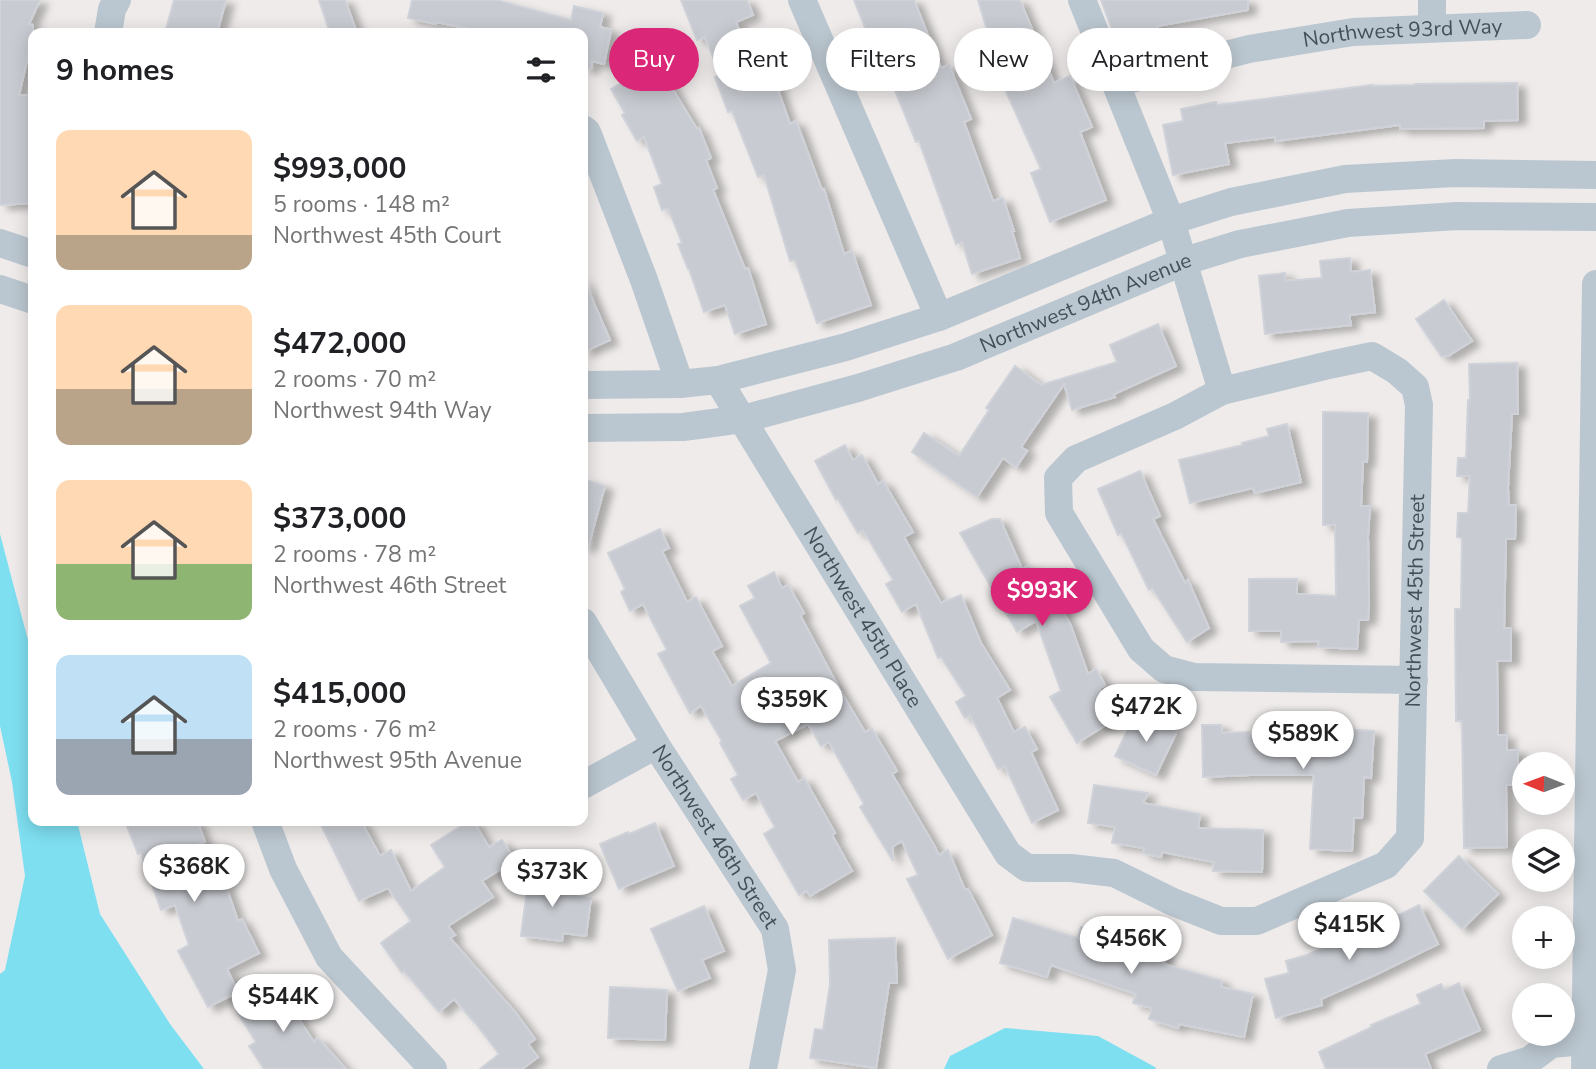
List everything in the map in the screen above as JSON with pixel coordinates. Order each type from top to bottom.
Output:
[{"type":"street","points":[[109,28],[112,9],[117,0]]},
{"type":"street","points":[[802,0],[939,317]]},
{"type":"street","points":[[1082,0],[1093,28]]},
{"type":"street","points":[[1432,0],[1432,28]]},
{"type":"street","name":"Northwest 93rd Way","points":[[1232,53],[1353,32],[1527,25]]},
{"type":"street","points":[[1119,91],[1185,261],[1222,391],[1175,416],[1076,459],[1058,478],[1059,513],[1141,649],[1164,669],[1194,677],[1414,680]]},
{"type":"street","points":[[588,138],[644,280],[680,384]]},
{"type":"street","name":"Northwest 94th Avenue","points":[[588,384],[680,384],[718,380],[846,347],[939,317],[1171,221],[1231,202],[1345,179],[1455,173],[1596,175]]},
{"type":"street","name":"Northwest 94th Avenue","points":[[588,428],[683,427],[743,419],[858,388],[956,357],[1185,261],[1240,244],[1348,223],[1457,216],[1596,217]]},
{"type":"street","points":[[0,243],[28,252]]},
{"type":"street","points":[[1586,1069],[1591,1040],[1596,284]]},
{"type":"street","points":[[0,289],[28,298]]},
{"type":"street","name":"Northwest 45th Street","points":[[1222,391],[1372,356],[1397,371],[1415,387],[1419,405],[1410,838]]},
{"type":"street","name":"Northwest 45th Place","points":[[718,380],[1008,855],[1027,868],[1114,873],[1173,902],[1221,921],[1257,921],[1386,865],[1410,838]]},
{"type":"street","name":"Northwest 46th Street","points":[[588,630],[656,745],[775,929],[782,970],[762,1069]]},
{"type":"street","points":[[588,782],[656,745]]},
{"type":"street","points":[[267,826],[283,869],[329,957],[433,1069]]},
{"type":"street","points":[[1502,1069],[1530,1064],[1550,1044],[1591,1040]]},
{"type":"water","points":[[0,534],[28,640],[28,826],[78,826],[100,914],[170,1024],[204,1069],[0,1069],[0,974],[5,970],[25,876],[12,782],[0,726]]},
{"type":"water","points":[[1005,1028],[1098,1036],[1156,1069],[944,1069],[950,1056]]},
{"type":"building","points":[[0,0],[40,0],[29,24],[33,25],[33,28],[28,28],[28,56],[19,95],[28,95],[28,203],[0,205]]},
{"type":"building","points":[[174,0],[226,0],[218,28],[166,28]]},
{"type":"building","points":[[319,0],[345,0],[355,28],[328,28]]},
{"type":"building","points":[[412,0],[496,0],[571,20],[574,6],[603,13],[600,27],[609,29],[609,40],[604,64],[592,61],[591,69],[588,69],[588,28],[466,28],[408,18]]},
{"type":"building","points":[[681,0],[747,0],[753,15],[736,22],[738,28],[713,28],[713,57],[705,37],[699,39],[699,28],[692,28]]},
{"type":"building","points":[[854,0],[914,0],[925,28],[865,28]]},
{"type":"building","points":[[978,0],[1020,0],[1031,28],[986,28]]},
{"type":"building","points":[[1101,0],[1248,0],[1248,10],[1157,26],[1158,28],[1112,28]]},
{"type":"building","points":[[940,65],[941,68],[949,65],[954,77],[954,91],[960,91],[971,119],[964,122],[993,201],[1003,198],[1020,258],[972,274],[962,242],[956,244],[919,141],[916,142],[895,91],[940,91]]},
{"type":"building","points":[[1067,77],[1067,91],[1076,91],[1092,127],[1080,132],[1106,200],[1050,222],[1031,173],[1041,169],[1006,91],[1053,91],[1053,81],[1054,83]]},
{"type":"building","points":[[1517,83],[1518,120],[1484,121],[1484,128],[1400,129],[1400,125],[1275,141],[1275,137],[1225,143],[1229,164],[1173,175],[1163,125],[1183,121],[1181,109],[1216,102],[1217,105],[1373,85]]},
{"type":"building","points":[[612,91],[674,91],[697,129],[699,128],[711,158],[706,160],[717,188],[713,190],[745,269],[748,268],[766,324],[735,334],[725,305],[704,312],[678,244],[682,243],[668,208],[662,210],[654,187],[662,184],[644,137],[637,141],[622,115],[625,113]]},
{"type":"building","points":[[720,91],[778,91],[790,124],[796,121],[822,190],[824,189],[844,254],[852,251],[871,305],[817,323],[795,260],[790,261],[764,175],[758,177],[732,111],[728,112]]},
{"type":"building","points":[[1350,258],[1351,272],[1370,270],[1375,312],[1349,315],[1351,325],[1265,334],[1259,276],[1285,273],[1285,281],[1322,278],[1320,261]]},
{"type":"building","points":[[588,289],[610,340],[588,350]]},
{"type":"building","points":[[1444,300],[1472,341],[1448,356],[1441,356],[1416,319]]},
{"type":"building","points":[[1158,324],[1176,366],[1114,394],[1115,397],[1072,410],[1064,384],[1021,447],[1027,451],[1016,467],[1003,458],[977,497],[912,452],[924,433],[959,456],[989,410],[986,408],[1015,366],[1041,385],[1117,362],[1110,345]]},
{"type":"building","points":[[1517,363],[1518,414],[1512,414],[1508,488],[1509,505],[1516,505],[1515,539],[1506,539],[1504,628],[1511,628],[1511,661],[1497,661],[1498,735],[1507,735],[1507,750],[1518,750],[1512,752],[1512,785],[1506,785],[1507,847],[1464,848],[1462,721],[1456,721],[1455,609],[1461,609],[1462,538],[1457,537],[1458,513],[1468,513],[1470,476],[1457,476],[1458,458],[1466,458],[1470,400],[1469,364]]},
{"type":"building","points":[[1323,412],[1368,413],[1367,462],[1363,462],[1361,506],[1370,506],[1369,604],[1368,620],[1359,620],[1357,649],[1318,647],[1319,641],[1281,642],[1281,631],[1249,631],[1249,579],[1297,579],[1297,594],[1336,596],[1335,525],[1323,525]]},
{"type":"building","points":[[1287,424],[1301,482],[1255,493],[1253,488],[1190,503],[1179,460],[1243,445],[1242,443],[1269,436],[1267,429]]},
{"type":"building","points":[[845,445],[853,460],[862,455],[878,484],[883,481],[913,532],[904,537],[941,603],[961,595],[981,643],[1010,690],[997,698],[1014,732],[1025,727],[1037,749],[1031,752],[1058,810],[1032,823],[1005,766],[998,769],[970,715],[965,718],[956,702],[966,696],[941,657],[938,658],[916,604],[902,612],[886,584],[893,580],[863,530],[858,533],[838,499],[836,500],[815,461]]},
{"type":"building","points":[[1140,471],[1160,516],[1153,519],[1185,583],[1188,580],[1209,628],[1187,642],[1152,588],[1149,590],[1121,533],[1118,535],[1098,489]]},
{"type":"building","points":[[588,481],[605,486],[588,547]]},
{"type":"building","points":[[992,519],[1000,519],[1022,569],[1028,566],[1043,592],[1050,587],[1071,626],[1088,674],[1096,669],[1105,685],[1099,689],[1117,718],[1077,743],[1050,697],[1061,691],[1036,621],[1017,632],[960,533]]},
{"type":"building","points":[[660,529],[669,548],[662,551],[687,602],[696,597],[722,646],[712,651],[732,686],[771,663],[740,606],[755,598],[748,586],[774,572],[782,588],[788,585],[804,613],[800,615],[840,690],[865,732],[872,729],[897,771],[892,774],[939,855],[948,850],[965,890],[968,889],[992,935],[948,959],[907,879],[918,875],[902,841],[892,847],[893,861],[860,807],[864,804],[829,742],[821,746],[808,724],[775,741],[798,782],[804,778],[835,833],[832,835],[852,871],[810,896],[807,891],[799,895],[764,834],[775,827],[756,793],[743,800],[731,779],[738,775],[720,743],[722,741],[701,706],[690,713],[658,654],[667,650],[643,604],[630,611],[621,592],[625,589],[608,553]]},
{"type":"building","points":[[1136,712],[1177,731],[1156,775],[1115,756]]},
{"type":"building","points":[[1202,725],[1221,725],[1222,733],[1249,732],[1249,736],[1295,736],[1295,726],[1374,731],[1371,778],[1364,777],[1362,818],[1354,818],[1352,851],[1310,849],[1314,775],[1203,777]]},
{"type":"building","points":[[1094,785],[1148,793],[1143,803],[1200,814],[1198,828],[1263,830],[1262,872],[1213,871],[1214,862],[1162,852],[1161,857],[1143,853],[1144,848],[1112,843],[1115,827],[1088,823]]},
{"type":"building","points":[[655,823],[674,866],[619,889],[600,844]]},
{"type":"building","points":[[127,826],[199,826],[205,842],[198,844],[214,890],[226,886],[238,921],[242,919],[259,953],[227,969],[238,992],[208,1007],[178,951],[189,945],[175,905],[161,910],[141,853],[138,854]]},
{"type":"building","points":[[322,826],[364,826],[380,856],[391,850],[411,891],[445,867],[431,845],[461,826],[476,826],[489,847],[502,840],[515,860],[482,881],[493,897],[448,926],[455,935],[450,938],[535,1039],[528,1044],[538,1057],[522,1069],[480,1069],[499,1054],[476,1024],[454,999],[439,1012],[404,971],[402,973],[381,943],[411,921],[388,888],[359,901]]},
{"type":"building","points":[[1459,856],[1498,894],[1462,929],[1424,891]]},
{"type":"building","points":[[530,866],[558,870],[554,893],[591,898],[586,936],[563,933],[562,941],[521,936]]},
{"type":"building","points":[[1419,905],[1438,944],[1321,999],[1322,1005],[1276,1018],[1265,979],[1289,973],[1286,961],[1307,955],[1363,930],[1364,932]]},
{"type":"building","points":[[704,906],[724,951],[702,960],[710,978],[678,991],[651,929]]},
{"type":"building","points":[[1013,918],[1078,938],[1081,927],[1166,954],[1164,964],[1222,981],[1221,987],[1253,994],[1244,1037],[1179,1024],[1178,1028],[1149,1019],[1152,1008],[1133,1003],[1136,994],[1051,965],[1047,977],[1000,963]]},
{"type":"building","points":[[895,938],[897,983],[889,983],[876,1068],[810,1058],[815,1029],[823,1030],[830,984],[829,940]]},
{"type":"building","points":[[281,981],[296,1004],[291,1007],[314,1042],[318,1038],[346,1069],[264,1069],[249,1046],[256,1042],[236,1010]]},
{"type":"building","points":[[1459,983],[1480,1030],[1425,1054],[1431,1069],[1326,1069],[1319,1052],[1372,1027],[1371,1025],[1421,1004],[1417,995],[1441,984],[1444,990]]},
{"type":"building","points":[[610,987],[667,990],[665,1040],[608,1038]]}]
